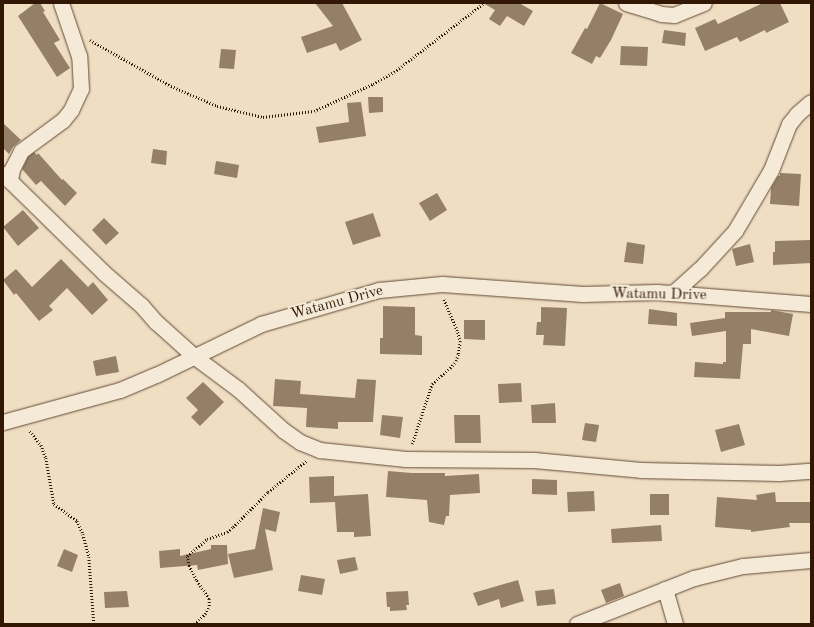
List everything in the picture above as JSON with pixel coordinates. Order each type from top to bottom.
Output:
[{"type":"street","points":[[62,3],[72,30],[79,56],[81,89],[75,104],[63,120],[21,152],[6,178],[156,322],[195,357],[238,389],[283,430],[300,442],[320,450],[406,459],[534,460],[641,470],[779,473],[811,471]]},
{"type":"street","points":[[626,3],[660,14],[674,15],[704,3]]},
{"type":"street","points":[[673,293],[700,269],[735,231],[771,170],[789,124],[797,114],[811,102]]},
{"type":"street","name":"Watamu Drive","points":[[9,420],[120,390],[195,357],[261,324],[308,309],[379,290],[442,284],[583,294],[673,293],[811,304]]},
{"type":"street","points":[[577,624],[694,578],[742,566],[811,560]]},
{"type":"street","points":[[665,589],[676,624]]},
{"type":"path","points":[[72,30],[171,86],[217,106],[263,117],[314,111],[373,84],[398,69],[484,3]]},
{"type":"path","points":[[406,459],[419,425],[429,390],[439,376],[456,361],[458,354],[460,342],[457,330],[443,298],[442,284]]},
{"type":"path","points":[[9,420],[41,445],[49,466],[52,498],[54,504],[77,521],[83,534],[89,557],[94,624]]},
{"type":"path","points":[[194,624],[205,614],[209,606],[209,599],[196,580],[189,566],[187,556],[207,539],[227,532],[268,492],[320,450]]},
{"type":"building","points":[[35,3],[40,3],[45,11],[43,12],[60,40],[54,43],[70,68],[57,77],[18,16]]},
{"type":"building","points":[[315,3],[342,3],[362,40],[340,51],[336,43],[307,53],[301,37],[333,26]]},
{"type":"building","points":[[483,3],[519,3],[533,11],[524,26],[507,16],[500,26],[489,19],[495,10]]},
{"type":"building","points":[[600,3],[623,14],[611,40],[600,58],[596,56],[592,64],[571,53],[585,28],[587,29]]},
{"type":"building","points":[[763,3],[780,3],[789,22],[766,33],[765,30],[740,42],[737,37],[705,51],[695,28],[715,19],[718,24]]},
{"type":"building","points":[[664,30],[686,33],[685,46],[662,43]]},
{"type":"building","points":[[621,46],[648,47],[647,66],[620,65]]},
{"type":"building","points":[[221,49],[236,50],[234,69],[219,68]]},
{"type":"building","points":[[368,97],[383,97],[383,112],[369,113]]},
{"type":"building","points":[[361,102],[366,136],[319,143],[316,127],[349,122],[347,103]]},
{"type":"building","points":[[3,123],[21,140],[13,147],[9,154],[3,148]]},
{"type":"building","points":[[153,149],[167,151],[166,165],[151,163]]},
{"type":"building","points":[[34,152],[37,155],[38,153],[62,180],[63,179],[77,193],[65,206],[41,181],[36,185],[22,169],[28,157]]},
{"type":"building","points":[[216,161],[239,165],[237,178],[214,174]]},
{"type":"building","points":[[780,173],[801,174],[799,206],[770,204],[771,188],[778,176],[780,176]]},
{"type":"building","points":[[437,193],[447,210],[430,221],[419,203]]},
{"type":"building","points":[[23,210],[39,228],[18,246],[3,227]]},
{"type":"building","points":[[373,213],[381,236],[353,245],[345,222]]},
{"type":"building","points":[[104,218],[119,233],[106,245],[92,230]]},
{"type":"building","points":[[811,240],[811,263],[773,265],[775,241]]},
{"type":"building","points":[[627,242],[645,245],[643,264],[624,262]]},
{"type":"building","points":[[750,244],[754,262],[736,266],[732,249]]},
{"type":"building","points":[[61,259],[88,287],[93,282],[108,300],[92,315],[67,288],[49,306],[53,310],[39,321],[16,293],[14,295],[3,280],[16,269],[32,287]]},
{"type":"building","points":[[383,306],[415,307],[415,335],[422,336],[422,355],[380,354],[380,338],[383,338]]},
{"type":"building","points":[[541,307],[567,308],[565,346],[543,345],[544,335],[536,335],[537,322],[541,322]]},
{"type":"building","points":[[649,309],[677,313],[677,326],[648,324]]},
{"type":"building","points":[[771,310],[793,314],[789,336],[751,329],[751,344],[743,344],[740,379],[694,377],[695,362],[723,364],[723,362],[726,362],[726,331],[692,336],[690,323],[725,318],[725,312],[771,312]]},
{"type":"building","points":[[464,320],[485,320],[485,340],[464,339]]},
{"type":"building","points":[[116,356],[119,372],[96,376],[93,361]]},
{"type":"building","points":[[275,379],[301,381],[300,394],[355,398],[357,379],[376,380],[373,422],[338,422],[338,429],[306,427],[307,408],[273,406]]},
{"type":"building","points":[[203,382],[224,402],[200,426],[191,417],[198,410],[186,398]]},
{"type":"building","points":[[521,383],[522,402],[499,403],[498,384]]},
{"type":"building","points":[[555,403],[556,423],[532,423],[531,405]]},
{"type":"building","points":[[382,415],[403,417],[400,438],[380,435]]},
{"type":"building","points":[[454,415],[480,415],[481,443],[455,443]]},
{"type":"building","points":[[585,423],[599,425],[596,442],[582,440]]},
{"type":"building","points":[[739,424],[745,445],[721,452],[715,430]]},
{"type":"building","points":[[388,471],[445,473],[445,476],[479,474],[480,493],[450,495],[449,516],[446,516],[444,525],[429,522],[427,500],[386,497]]},
{"type":"building","points":[[334,476],[334,496],[368,494],[371,536],[354,537],[354,532],[337,532],[335,502],[310,503],[309,477]]},
{"type":"building","points":[[532,479],[557,480],[557,495],[532,494]]},
{"type":"building","points":[[594,491],[595,511],[568,512],[567,492]]},
{"type":"building","points":[[775,492],[776,502],[811,502],[811,523],[789,523],[790,527],[751,532],[751,530],[715,527],[717,497],[757,500],[756,495]]},
{"type":"building","points":[[650,494],[669,494],[669,515],[650,515]]},
{"type":"building","points":[[263,508],[280,512],[276,532],[265,529],[273,570],[234,578],[228,554],[255,549]]},
{"type":"building","points":[[661,525],[662,541],[612,543],[611,529]]},
{"type":"building","points":[[211,545],[227,545],[228,564],[198,570],[197,565],[160,568],[159,551],[180,549],[180,556],[211,549]]},
{"type":"building","points":[[64,549],[78,555],[72,572],[57,566]]},
{"type":"building","points":[[355,557],[358,570],[340,574],[337,560]]},
{"type":"building","points":[[301,575],[325,579],[322,595],[298,591]]},
{"type":"building","points":[[518,580],[524,601],[501,608],[499,599],[478,606],[473,593]]},
{"type":"building","points":[[620,583],[624,596],[606,603],[601,590]]},
{"type":"building","points":[[554,589],[556,604],[537,606],[535,591]]},
{"type":"building","points":[[127,591],[129,607],[105,608],[104,592]]},
{"type":"building","points":[[408,591],[409,605],[406,605],[407,610],[390,611],[390,607],[387,607],[386,592]]}]
